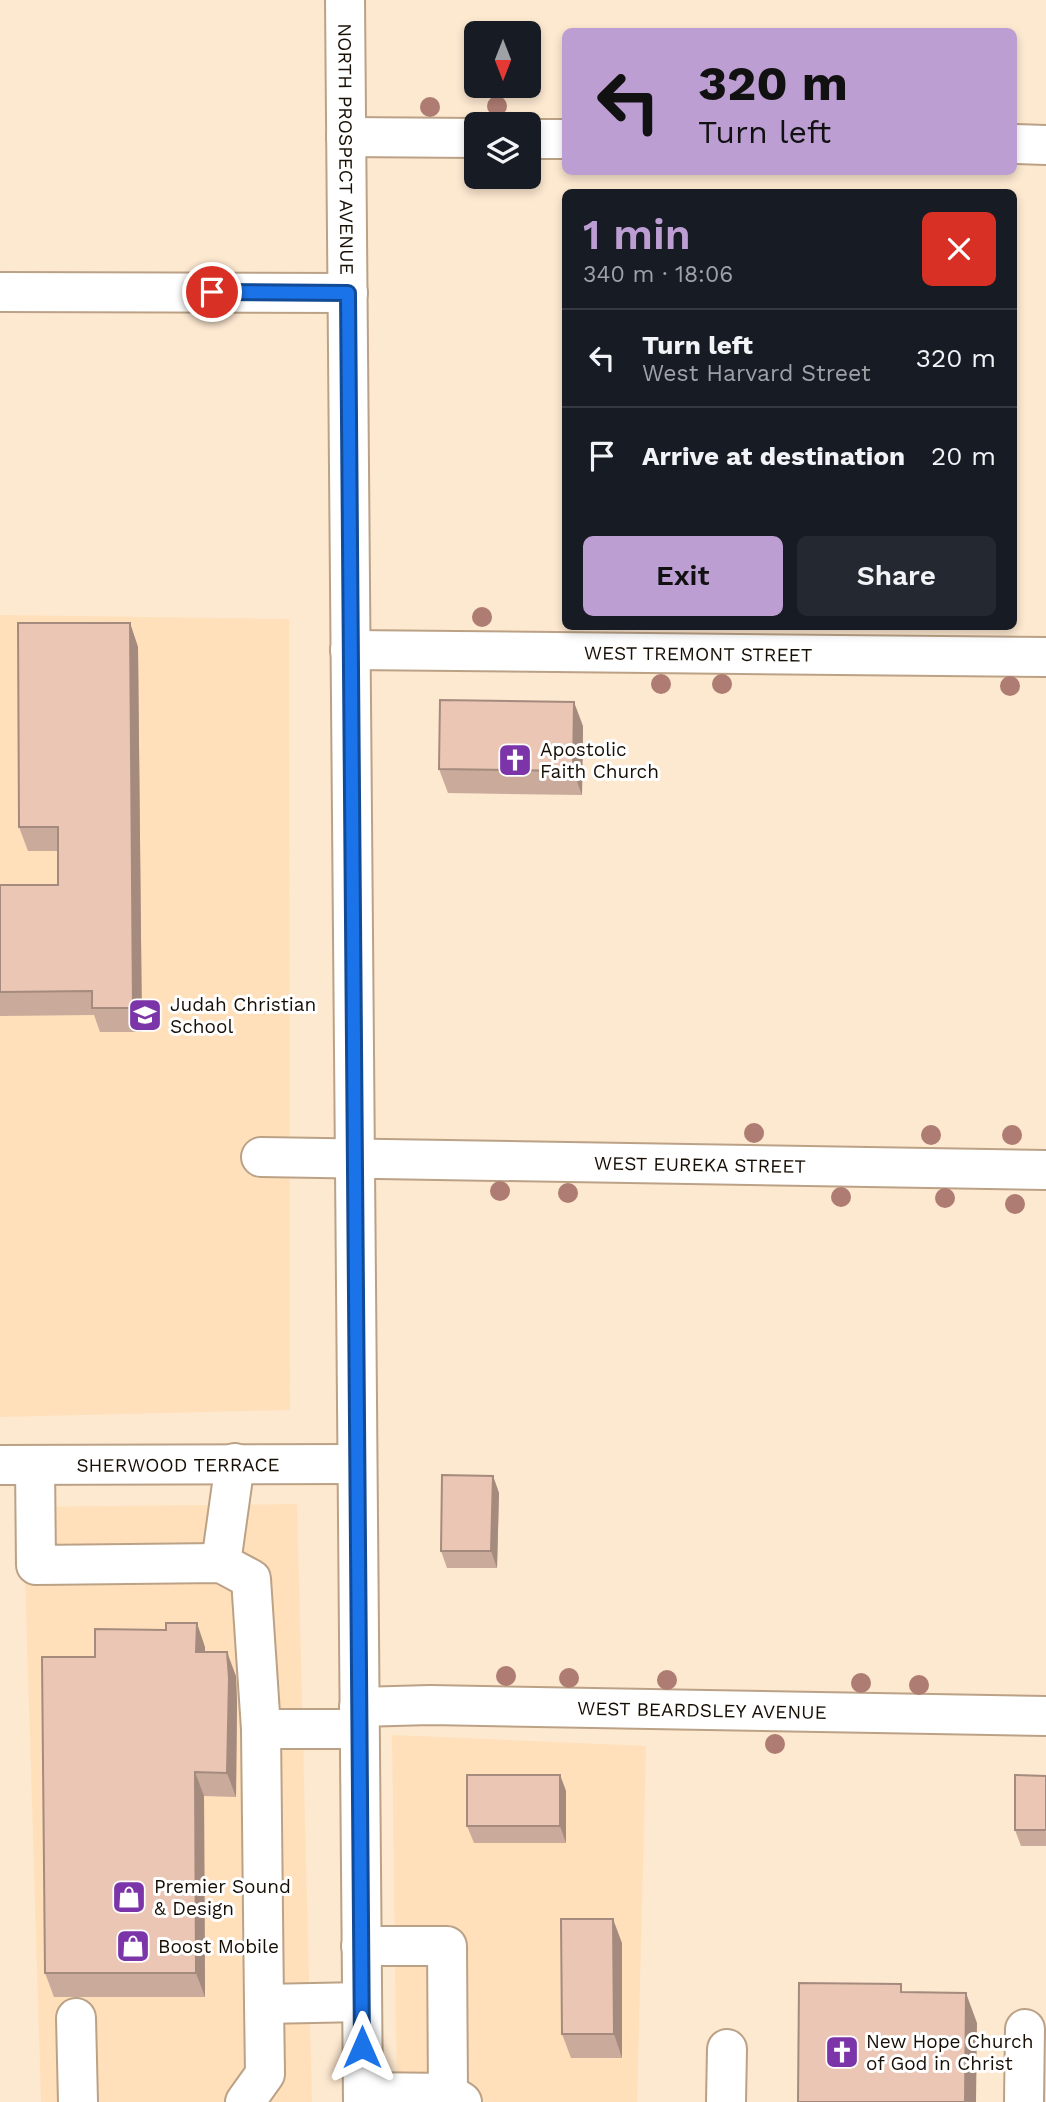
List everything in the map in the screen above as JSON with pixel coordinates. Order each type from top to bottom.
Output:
[{"type":"street","name":"NORTH PROSPECT AVENUE","points":[[345,0],[363,2097]]},
{"type":"street","points":[[346,138],[464,138]]},
{"type":"street","points":[[541,139],[562,139]]},
{"type":"street","points":[[1017,144],[1046,145]]},
{"type":"street","points":[[0,292],[348,293]]},
{"type":"street","name":"WEST TREMONT STREET","points":[[350,650],[1046,657]]},
{"type":"street","name":"WEST EUREKA STREET","points":[[261,1157],[1046,1170]]},
{"type":"street","points":[[221,1563],[235,1463]]},
{"type":"street","name":"SHERWOOD TERRACE","points":[[18,1465],[357,1464]]},
{"type":"street","points":[[18,1465],[36,1565],[221,1563],[251,1579],[261,1729],[265,2074],[245,2102]]},
{"type":"street","name":"WEST BEARDSLEY AVENUE","points":[[261,1729],[359,1718],[430,1705],[1046,1716]]},
{"type":"street","points":[[361,1946],[447,1946],[455,2098],[363,2097]]},
{"type":"street","points":[[264,2004],[362,2002]]},
{"type":"street","points":[[76,2018],[78,2102]]},
{"type":"street","points":[[1024,2102],[1025,2029]]},
{"type":"street","points":[[726,2102],[727,2049]]},
{"type":"shaded area","name":"Judah Christian School","points":[[0,615],[289,619],[290,1410],[0,1417]]},
{"type":"shaded area","points":[[297,1504],[312,2102],[41,2102],[23,1507]]},
{"type":"shaded area","points":[[392,1735],[646,1746],[637,2102],[397,2102]]},
{"type":"building","points":[[18,623],[130,623],[133,1008],[92,1008],[92,991],[0,992],[0,885],[58,885],[58,827],[19,827]]},
{"type":"building","name":"Apostolic Faith Church","points":[[440,700],[574,702],[573,771],[439,769]]},
{"type":"building","points":[[442,1475],[493,1476],[491,1551],[441,1551]]},
{"type":"building","points":[[166,1623],[197,1623],[196,1652],[227,1652],[227,1773],[195,1772],[196,1973],[45,1973],[42,1657],[95,1657],[95,1629],[166,1630]]},
{"type":"building","points":[[467,1775],[560,1775],[560,1826],[467,1826]]},
{"type":"building","points":[[1015,1775],[1046,1776],[1046,1830],[1015,1830]]},
{"type":"building","points":[[561,1919],[613,1919],[614,2034],[562,2034]]},
{"type":"building","points":[[799,1983],[901,1984],[901,1992],[966,1993],[965,2102],[798,2102]]},
{"type":"place","name":"Apostolic Faith Church","points":[[515,760]]},
{"type":"place","name":"Judah Christian School","points":[[145,1015]]},
{"type":"place","name":"Premier Sound & Design","points":[[129,1897]]},
{"type":"place","name":"Boost Mobile","points":[[133,1946]]},
{"type":"place","name":"New Hope Church of God in Christ","points":[[842,2052]]},
{"type":"route","points":[[212,292],[348,293],[362,2047]]}]
